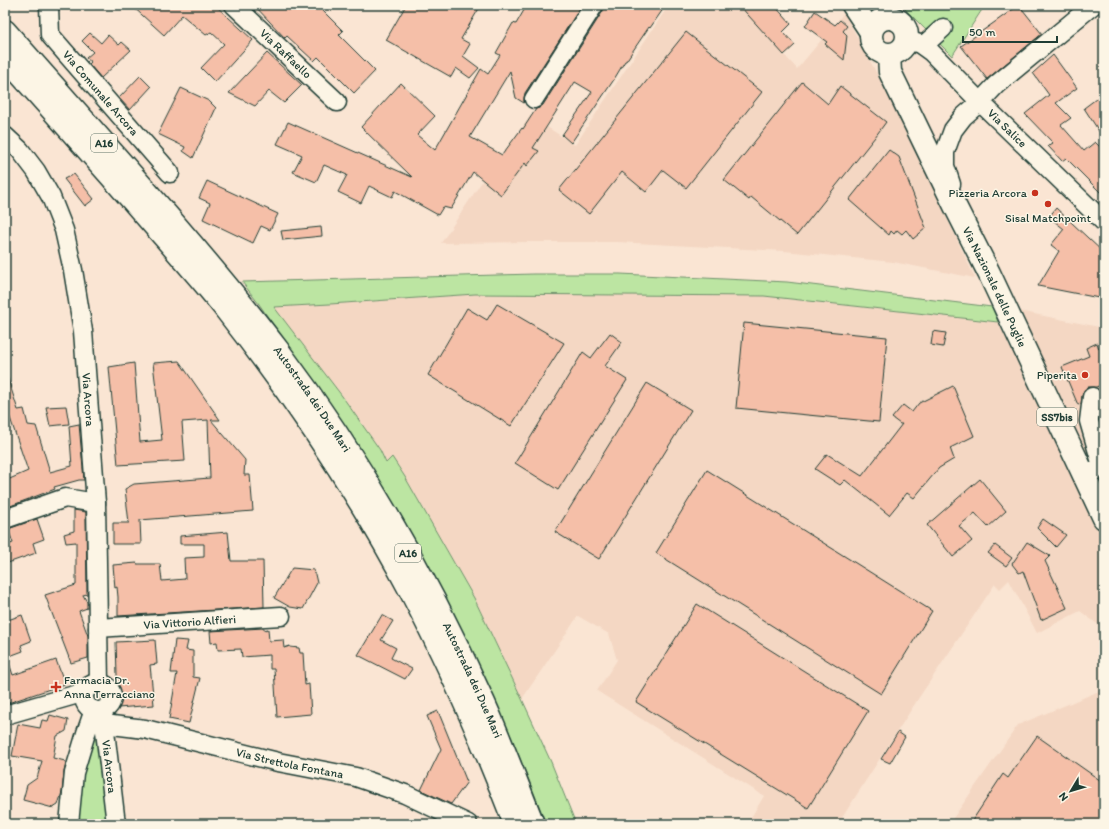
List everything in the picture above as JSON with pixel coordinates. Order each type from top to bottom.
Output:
[{"type":"main road","points":[[853,5],[871,32],[872,43],[878,52],[889,55],[899,52],[915,43],[903,24],[882,11]]},
{"type":"main road","points":[[871,32],[877,22],[882,19],[882,11]]},
{"type":"main road","name":"Autostrada dei Due Mari","points":[[5,31],[232,305],[279,352],[356,464],[391,522],[424,582],[462,657],[508,760],[533,824]]},
{"type":"main road","name":"Via Nazionale delle Puglie","points":[[889,55],[890,72],[989,273],[1104,518]]},
{"type":"main road","name":"Autostrada dei Due Mari","points":[[5,57],[192,257]]},
{"type":"main road","name":"Autostrada dei Due Mari","points":[[232,305],[265,362],[342,474],[410,589],[456,684],[495,773],[515,824]]},
{"type":"street","name":"Via Comunale Arcora","points":[[48,5],[50,35],[170,173]]},
{"type":"street","name":"Via Raffaello","points":[[234,5],[337,102]]},
{"type":"street","points":[[534,99],[594,5]]},
{"type":"street","points":[[955,206],[954,190],[945,166],[947,147],[953,130],[963,116],[980,102],[996,85],[1093,5]]},
{"type":"street","points":[[915,43],[943,28]]},
{"type":"street","name":"Via Salice","points":[[915,43],[930,52],[1104,222]]},
{"type":"street","name":"Via Arcora","points":[[5,136],[20,150],[32,166],[51,197],[64,230],[73,270],[83,331],[96,503],[98,628],[92,688],[85,701],[90,708],[101,715],[116,824]]},
{"type":"street","points":[[1085,477],[1102,466],[1089,421],[1092,397]]},
{"type":"street","points":[[5,519],[65,498],[96,503]]},
{"type":"street","name":"Via Vittorio Alfieri","points":[[98,628],[281,616]]},
{"type":"street","points":[[5,715],[104,684],[110,691],[112,695],[110,704],[86,733],[74,773],[69,824]]},
{"type":"street","name":"Via Strettola Fontana","points":[[101,715],[145,729],[278,762],[356,777],[405,794],[468,824]]},
{"type":"shaded area","points":[[669,5],[739,5],[797,69],[844,13],[895,107],[975,278],[893,262],[784,251],[617,242],[441,243],[483,180],[530,116],[575,145]]},
{"type":"shaded area","points":[[475,294],[764,296],[998,322],[1104,542],[1104,629],[1080,611],[1037,633],[1009,580],[1000,589],[995,584],[918,699],[838,824],[747,824],[764,796],[597,691],[617,660],[609,634],[578,616],[522,699],[474,598],[405,477],[392,457],[387,463],[380,450],[342,396],[273,307]]},
{"type":"shaded area","points":[[1019,311],[1104,328],[1104,489]]},
{"type":"shaded area","points":[[1104,689],[1104,824],[949,824],[1018,725]]},
{"type":"green space","points":[[901,5],[985,5],[952,56]]},
{"type":"green space","points":[[534,274],[620,274],[787,282],[992,307],[998,322],[764,296],[475,294],[274,307],[342,396],[380,450],[386,463],[392,457],[405,477],[474,598],[551,762],[576,824],[546,824],[508,730],[466,638],[419,548],[367,461],[259,304],[242,282]]},
{"type":"green space","points":[[96,726],[102,757],[107,824],[72,824],[78,777]]},
{"type":"building","points":[[131,5],[215,5],[253,40],[215,82],[201,68],[224,44],[211,32],[206,35],[182,15],[164,35]]},
{"type":"building","points":[[254,5],[317,5],[343,31],[339,35],[375,71],[354,93],[318,57],[314,61],[287,36],[285,38]]},
{"type":"building","points":[[406,5],[481,5],[461,39],[470,44],[463,56],[479,68],[470,78],[456,68],[451,77],[386,40]]},
{"type":"building","points":[[527,5],[582,5],[525,93],[524,103],[516,98],[510,71],[470,137],[502,155],[522,128],[523,129],[536,109],[543,105],[603,11],[604,5],[666,5],[625,61],[571,143],[562,135],[592,92],[575,82],[533,148],[539,151],[527,166],[525,163],[501,195],[473,172],[451,209],[443,207],[438,215],[395,191],[392,197],[369,186],[361,203],[338,192],[347,175],[324,165],[316,182],[293,172],[302,155],[277,144],[288,122],[412,177],[361,127],[401,83],[435,116],[417,135],[435,150],[481,69],[488,74],[500,55],[496,53],[513,23],[516,24]]},
{"type":"building","points":[[739,5],[774,5],[791,24],[783,32],[795,45],[784,55]]},
{"type":"building","points":[[1019,5],[1042,34],[987,79],[961,46]]},
{"type":"building","points":[[815,11],[835,25],[840,20],[847,26],[843,31],[847,35],[844,60],[825,44],[827,42],[805,26]]},
{"type":"building","points":[[686,32],[762,92],[686,188],[663,170],[646,192],[622,172],[589,214],[559,190]]},
{"type":"building","points":[[90,33],[101,43],[108,35],[119,45],[122,42],[131,50],[101,78],[89,64],[91,62],[86,58],[93,52],[82,41]]},
{"type":"building","points":[[267,53],[302,85],[284,103],[269,91],[255,106],[229,93]]},
{"type":"building","points":[[1053,55],[1077,88],[1056,103],[1071,118],[1061,125],[1084,151],[1095,142],[1104,151],[1104,196],[1066,158],[1062,161],[1048,146],[1053,143],[1025,114],[1049,95],[1033,73]]},
{"type":"building","points":[[140,76],[151,87],[130,110],[119,98]]},
{"type":"building","points":[[802,82],[828,104],[840,86],[886,122],[797,235],[751,197],[749,200],[724,180]]},
{"type":"building","points":[[181,88],[209,101],[216,108],[193,158],[183,151],[185,147],[158,134]]},
{"type":"building","points":[[1104,93],[1104,139],[1084,108]]},
{"type":"building","points":[[889,150],[899,157],[926,228],[913,239],[906,230],[902,234],[897,230],[894,234],[891,231],[889,235],[849,200]]},
{"type":"building","points":[[74,174],[94,199],[85,206],[64,179]]},
{"type":"building","points":[[207,181],[278,214],[270,230],[261,226],[253,243],[203,219],[210,203],[199,198]]},
{"type":"building","points":[[1056,208],[1104,253],[1104,299],[1038,286],[1059,251],[1051,245],[1064,229],[1049,217]]},
{"type":"building","points":[[321,227],[322,236],[283,240],[281,231]]},
{"type":"building","points":[[497,304],[564,343],[511,426],[428,375],[467,308],[487,320]]},
{"type":"building","points":[[744,323],[887,337],[879,422],[736,408]]},
{"type":"building","points":[[933,331],[946,333],[943,347],[931,345]]},
{"type":"building","points":[[610,333],[622,342],[605,366],[627,380],[558,490],[515,463],[583,352],[591,358]]},
{"type":"building","name":"Piperita","points":[[1097,343],[1099,349],[1104,347],[1104,384],[1096,387],[1088,387],[1084,390],[1081,404],[1078,405],[1062,367],[1089,356],[1086,348]]},
{"type":"building","points":[[179,361],[220,420],[211,420],[245,460],[244,475],[250,475],[253,511],[140,520],[141,544],[113,544],[113,523],[129,523],[125,489],[134,484],[210,478],[208,420],[182,422],[185,461],[118,465],[109,367],[134,363],[140,442],[162,440],[153,363]]},
{"type":"building","points":[[5,376],[7,376],[18,410],[24,409],[28,425],[36,426],[50,472],[72,466],[69,426],[79,424],[84,480],[54,487],[55,489],[5,508],[5,481],[28,471],[7,409],[5,409]]},
{"type":"building","points":[[647,383],[691,410],[599,559],[555,532]]},
{"type":"building","points":[[953,386],[974,436],[950,448],[954,459],[939,468],[914,498],[907,493],[889,515],[845,480],[840,485],[815,469],[827,454],[862,476],[902,424],[892,418],[903,405],[912,412],[919,403]]},
{"type":"building","points":[[66,406],[69,424],[50,426],[46,407]]},
{"type":"building","points":[[707,470],[932,611],[881,694],[656,553]]},
{"type":"building","points":[[980,479],[1006,511],[988,527],[975,513],[959,526],[972,541],[953,557],[927,525]]},
{"type":"building","points":[[74,510],[86,512],[87,594],[83,595],[87,602],[87,608],[79,611],[88,636],[88,658],[71,663],[45,595],[76,585],[76,542],[66,543],[64,534],[74,531]]},
{"type":"building","points":[[37,519],[44,539],[33,543],[36,553],[5,564],[5,546],[13,543],[8,529]]},
{"type":"building","points":[[1043,519],[1066,535],[1056,547],[1037,528]]},
{"type":"building","points":[[228,532],[231,561],[263,561],[264,607],[118,616],[118,597],[117,587],[115,588],[113,565],[137,563],[160,564],[162,581],[185,579],[184,558],[204,557],[204,544],[180,544],[180,536]]},
{"type":"building","points":[[1027,542],[1050,556],[1045,561],[1067,608],[1041,620],[1023,571],[1019,573],[1012,564]]},
{"type":"building","points":[[995,545],[1012,558],[1006,566],[988,553]]},
{"type":"building","points":[[292,568],[314,570],[317,583],[303,609],[290,607],[274,598]]},
{"type":"building","points":[[697,604],[868,711],[808,808],[636,702]]},
{"type":"building","points":[[22,615],[31,641],[21,645],[23,651],[7,657],[13,675],[56,660],[65,684],[5,704],[5,621]]},
{"type":"building","points":[[382,615],[393,621],[381,640],[396,648],[391,658],[412,669],[405,679],[358,655]]},
{"type":"building","points":[[264,628],[264,630],[268,629],[269,641],[283,640],[284,648],[290,646],[299,648],[300,653],[303,653],[305,685],[309,684],[311,714],[277,717],[274,669],[270,669],[270,655],[242,657],[241,649],[218,650],[217,642],[211,643],[210,631]]},
{"type":"building","points":[[155,640],[157,664],[150,665],[154,705],[118,708],[116,642]]},
{"type":"building","points":[[175,640],[188,641],[186,650],[193,651],[193,677],[200,678],[189,723],[169,719],[177,673],[171,673]]},
{"type":"building","points":[[438,711],[467,782],[451,804],[421,790],[441,749],[427,716]]},
{"type":"building","points":[[50,715],[68,720],[66,731],[57,736],[53,758],[65,761],[66,763],[62,792],[58,805],[53,808],[23,800],[27,785],[37,778],[42,761],[12,756],[18,724],[40,728],[42,720],[48,721]]},
{"type":"building","points":[[898,732],[905,737],[890,763],[881,759]]},
{"type":"building","points":[[1037,736],[1104,783],[1104,824],[970,824],[1003,774],[1008,778]]},
{"type":"place","name":"Pizzeria Arcora","points":[[1035,193]]},
{"type":"place","name":"Sisal Matchpoint","points":[[1048,204]]},
{"type":"place","name":"Piperita","points":[[1085,375]]},
{"type":"place","name":"Farmacia Dr. Anna Terracciano","points":[[56,687]]}]
